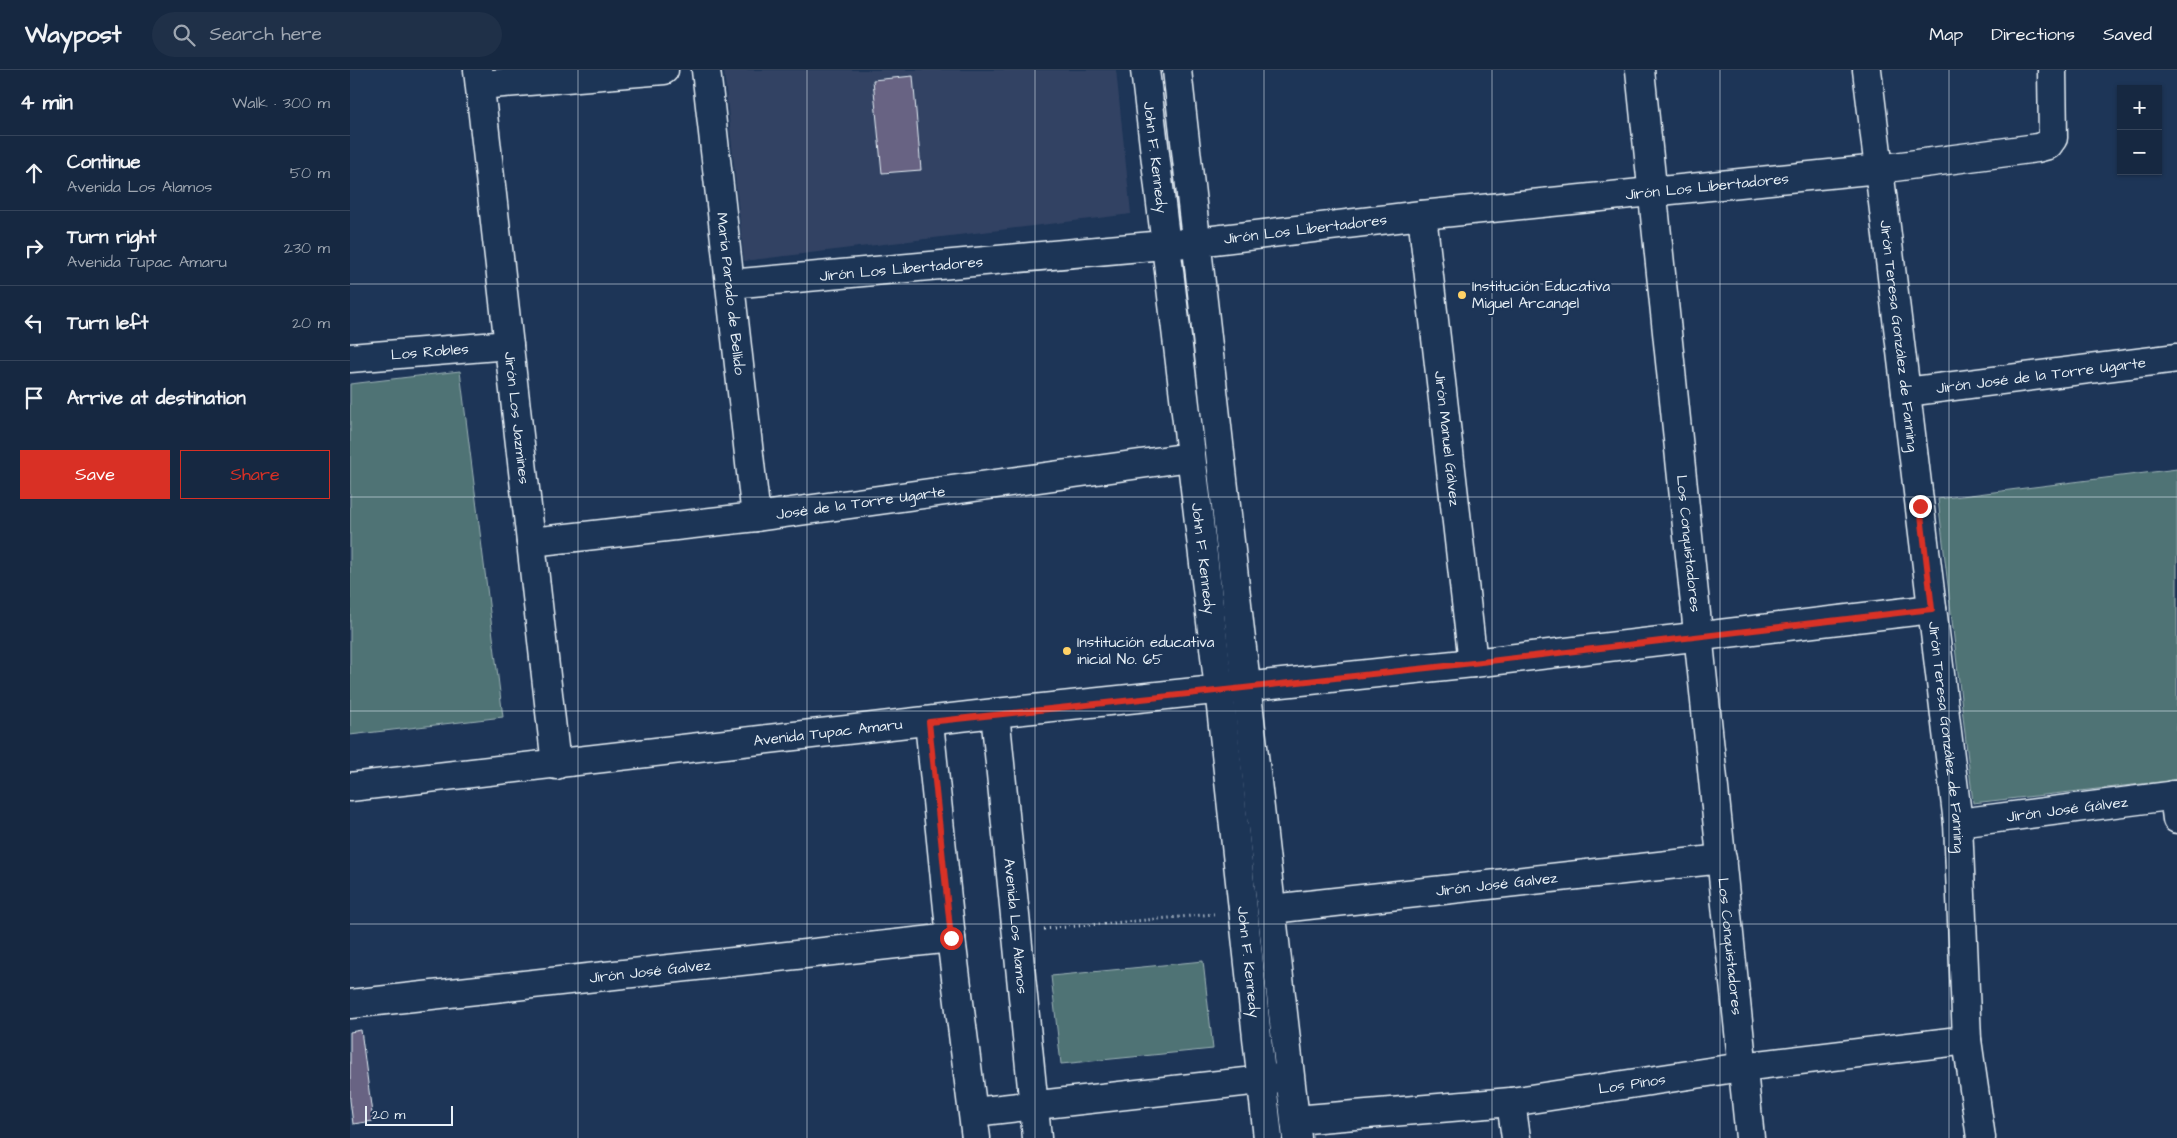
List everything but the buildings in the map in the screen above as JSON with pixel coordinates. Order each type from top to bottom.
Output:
[{"type":"street","points":[[479,78],[664,70]]},
{"type":"street","name":"María Parado de Bellido","points":[[706,70],[756,517]]},
{"type":"street","name":"John F. Kennedy","points":[[1145,70],[1244,912],[1268,1138]]},
{"type":"street","name":"John F. Kennedy","points":[[1177,70],[1248,686],[1296,1129]]},
{"type":"street","name":"Los Conquistadores","points":[[1640,70],[1750,1138]]},
{"type":"street","name":"Jirón Teresa González de Fanning","points":[[1867,70],[1958,823],[1967,1040],[1981,1138]]},
{"type":"street","name":"Jirón Los Libertadores","points":[[730,284],[1197,242],[1422,215],[1879,169],[2037,148],[2048,145],[2052,138],[2052,70]]},
{"type":"street","name":"Jirón Los Jazmines","points":[[479,78],[556,765]]},
{"type":"street","name":"Jirón Manuel Gálvez","points":[[1422,215],[1473,663]]},
{"type":"street","name":"Los Robles","points":[[350,358],[509,346]]},
{"type":"street","name":"Jirón José de la Torre Ugarte","points":[[1906,392],[2177,358]]},
{"type":"street","name":"José de la Torre Ugarte","points":[[531,542],[756,517],[1191,457]]},
{"type":"street","name":"Avenida Tupac Amaru","points":[[350,787],[1248,686],[1473,663],[1932,609]]},
{"type":"street","name":"Avenida Los Alamos","points":[[995,714],[1037,1138]]},
{"type":"street","points":[[929,722],[951,938],[975,1125],[1035,1105],[1290,1077]]},
{"type":"street","name":"Jirón José Gálvez","points":[[1958,823],[2176,803]]},
{"type":"street","name":"Jirón José Galvez","points":[[1272,909],[1722,859]]},
{"type":"street","name":"Jirón José Galvez","points":[[350,1004],[951,938]]},
{"type":"street","name":"Los Pinos","points":[[1296,1129],[1511,1102],[1742,1067],[1967,1040]]},
{"type":"street","points":[[1511,1102],[1516,1138]]},
{"type":"path","points":[[1016,932],[1244,912]]},
{"type":"shaded area","points":[[724,70],[1116,70],[1131,214],[744,261]]},
{"type":"green space","points":[[460,371],[503,717],[350,735],[350,384]]},
{"type":"green space","points":[[2177,469],[2177,780],[1973,803],[1938,499]]},
{"type":"green space","points":[[1203,961],[1213,1049],[1061,1064],[1051,976]]},
{"type":"place","name":"Institución Educativa Miguel Arcangel","points":[[1462,295]]},
{"type":"place","name":"Institución educativa inicial No. 65","points":[[1067,651]]},
{"type":"route","points":[[951,938],[929,722],[1473,663],[1932,609],[1920,506]]}]
